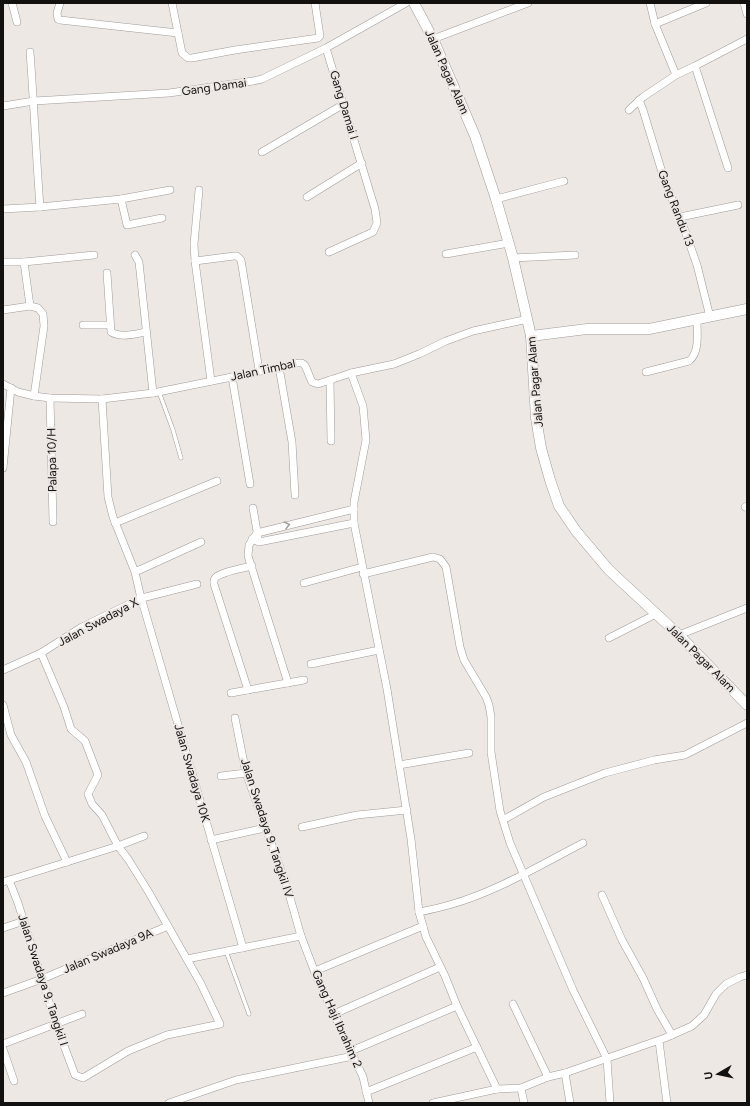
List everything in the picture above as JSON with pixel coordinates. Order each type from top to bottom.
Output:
[{"type":"street","points":[[12,3],[17,22]]},
{"type":"street","points":[[60,3],[57,13],[60,20],[178,33]]},
{"type":"street","points":[[172,3],[182,53],[188,58],[315,39],[320,36],[315,3]]},
{"type":"street","name":"Gang Damai","points":[[3,106],[34,101],[169,93],[262,79],[326,48],[406,3]]},
{"type":"street","name":"Jalan Pagar Alam","points":[[414,3],[433,39],[475,136],[509,243],[532,336],[536,418],[541,448],[559,506],[576,531],[609,570],[679,635],[747,705]]},
{"type":"street","points":[[433,39],[528,3]]},
{"type":"street","points":[[650,3],[655,24],[676,75]]},
{"type":"street","points":[[655,24],[706,3]]},
{"type":"street","points":[[744,3],[747,14]]},
{"type":"street","points":[[629,110],[639,100],[676,75],[747,39]]},
{"type":"street","name":"Gang Damai I","points":[[326,48],[362,163],[375,209],[377,223],[373,232],[329,252]]},
{"type":"street","points":[[30,52],[34,101],[35,151],[40,207]]},
{"type":"street","points":[[695,66],[728,168]]},
{"type":"street","name":"Gang Randu 13","points":[[639,100],[665,182],[680,217],[696,265],[710,317]]},
{"type":"street","points":[[262,152],[344,104]]},
{"type":"street","points":[[307,197],[362,163]]},
{"type":"street","points":[[496,199],[564,180]]},
{"type":"street","points":[[3,210],[121,199],[170,190]]},
{"type":"street","points":[[199,190],[194,244],[195,261],[211,381]]},
{"type":"street","points":[[121,199],[127,225],[162,218]]},
{"type":"street","points":[[680,217],[738,205]]},
{"type":"street","points":[[446,254],[509,243]]},
{"type":"street","points":[[3,262],[24,262],[94,254]]},
{"type":"street","points":[[135,255],[139,262],[146,332],[156,392]]},
{"type":"street","points":[[513,258],[575,255]]},
{"type":"street","points":[[195,261],[234,256],[237,256],[241,260],[259,370]]},
{"type":"street","points":[[24,262],[30,306]]},
{"type":"street","points":[[107,273],[111,332],[116,335],[127,335],[146,332]]},
{"type":"street","points":[[3,310],[30,306],[38,308],[43,314],[44,318],[34,396]]},
{"type":"street","points":[[532,336],[587,329],[649,329],[697,320],[747,308]]},
{"type":"street","name":"Jalan Timbal","points":[[3,384],[18,392],[34,396],[50,398],[102,399],[156,392],[299,362],[305,365],[314,384],[318,384],[351,372],[394,364],[473,331],[528,319]]},
{"type":"street","points":[[646,372],[689,361],[693,358],[696,353],[697,320]]},
{"type":"street","points":[[82,324],[110,325]]},
{"type":"street","points":[[279,367],[292,442],[295,495]]},
{"type":"street","points":[[351,372],[363,406],[366,440],[355,494],[354,523],[379,650],[407,810],[419,912],[426,937],[497,1089]]},
{"type":"street","points":[[232,377],[250,484]]},
{"type":"street","points":[[330,380],[331,441]]},
{"type":"street","points":[[3,468],[11,388]]},
{"type":"street","name":"Palapa 10/H","points":[[50,398],[53,522]]},
{"type":"street","name":"Jalan Swadaya 10K","points":[[102,399],[108,497],[115,523],[135,572],[243,948]]},
{"type":"street","points":[[115,523],[218,481]]},
{"type":"street","points":[[253,508],[254,536],[248,551],[288,683]]},
{"type":"street","points":[[254,536],[354,509]]},
{"type":"street","points":[[254,536],[259,542],[354,523]]},
{"type":"street","points":[[135,572],[201,542]]},
{"type":"street","points":[[304,583],[433,557],[437,557],[444,562],[460,647],[464,660],[489,704],[491,717],[491,752],[500,811],[510,843],[573,990],[607,1059],[610,1103]]},
{"type":"street","points":[[248,690],[214,580],[216,577],[252,566]]},
{"type":"street","name":"Jalan Swadaya X","points":[[3,670],[41,653],[82,627],[142,598],[197,584]]},
{"type":"street","points":[[679,635],[747,608]]},
{"type":"street","points":[[609,638],[656,614]]},
{"type":"street","points":[[311,664],[379,650]]},
{"type":"street","points":[[41,653],[64,707],[71,729],[86,741],[98,775],[88,794],[92,804],[102,815],[118,846],[128,858],[187,959],[301,936]]},
{"type":"street","points":[[231,693],[304,680]]},
{"type":"street","points":[[3,705],[11,735],[26,762],[45,816],[67,862]]},
{"type":"street","name":"Jalan Swadaya 9, Tangkil IV","points":[[235,718],[246,773],[287,887],[301,936]]},
{"type":"street","points":[[503,820],[544,797],[605,773],[654,760],[685,756],[747,723]]},
{"type":"street","points":[[399,765],[469,753]]},
{"type":"street","points":[[221,776],[246,773]]},
{"type":"street","points":[[302,827],[357,815],[407,810]]},
{"type":"street","points":[[211,840],[265,828]]},
{"type":"street","points":[[6,881],[118,846],[144,836]]},
{"type":"street","points":[[419,912],[449,905],[475,896],[524,874],[583,843]]},
{"type":"street","name":"Jalan Swadaya 9, Tangkil I","points":[[6,881],[18,903],[56,1024],[75,1075],[79,1078],[87,1076],[128,1051],[167,1035],[220,1024],[187,959]]},
{"type":"street","points":[[602,895],[622,940],[643,978],[656,1009],[672,1035]]},
{"type":"street","points":[[3,928],[24,921]]},
{"type":"street","name":"Jalan Swadaya 9A","points":[[3,993],[42,979],[168,926]]},
{"type":"street","points":[[315,971],[423,926]]},
{"type":"street","name":"Gang Haji Ibrahim 2","points":[[301,936],[315,971],[363,1077],[369,1103]]},
{"type":"street","points":[[334,1014],[440,967]]},
{"type":"street","points":[[432,1103],[497,1089],[521,1088],[548,1077],[565,1073],[659,1041],[692,1026],[704,1015],[716,994],[726,984],[747,975]]},
{"type":"street","points":[[513,1004],[548,1077]]},
{"type":"street","points":[[169,1103],[236,1080],[352,1054],[457,1006]]},
{"type":"street","points":[[3,1044],[82,1014]]},
{"type":"street","points":[[659,1041],[667,1103]]},
{"type":"street","points":[[366,1092],[477,1047]]},
{"type":"street","points":[[3,1049],[14,1081]]},
{"type":"street","points":[[565,1073],[570,1103]]},
{"type":"street","points":[[521,1088],[524,1103]]},
{"type":"lane","points":[[156,392],[174,430],[181,458]]},
{"type":"lane","points":[[226,952],[249,1014]]}]
